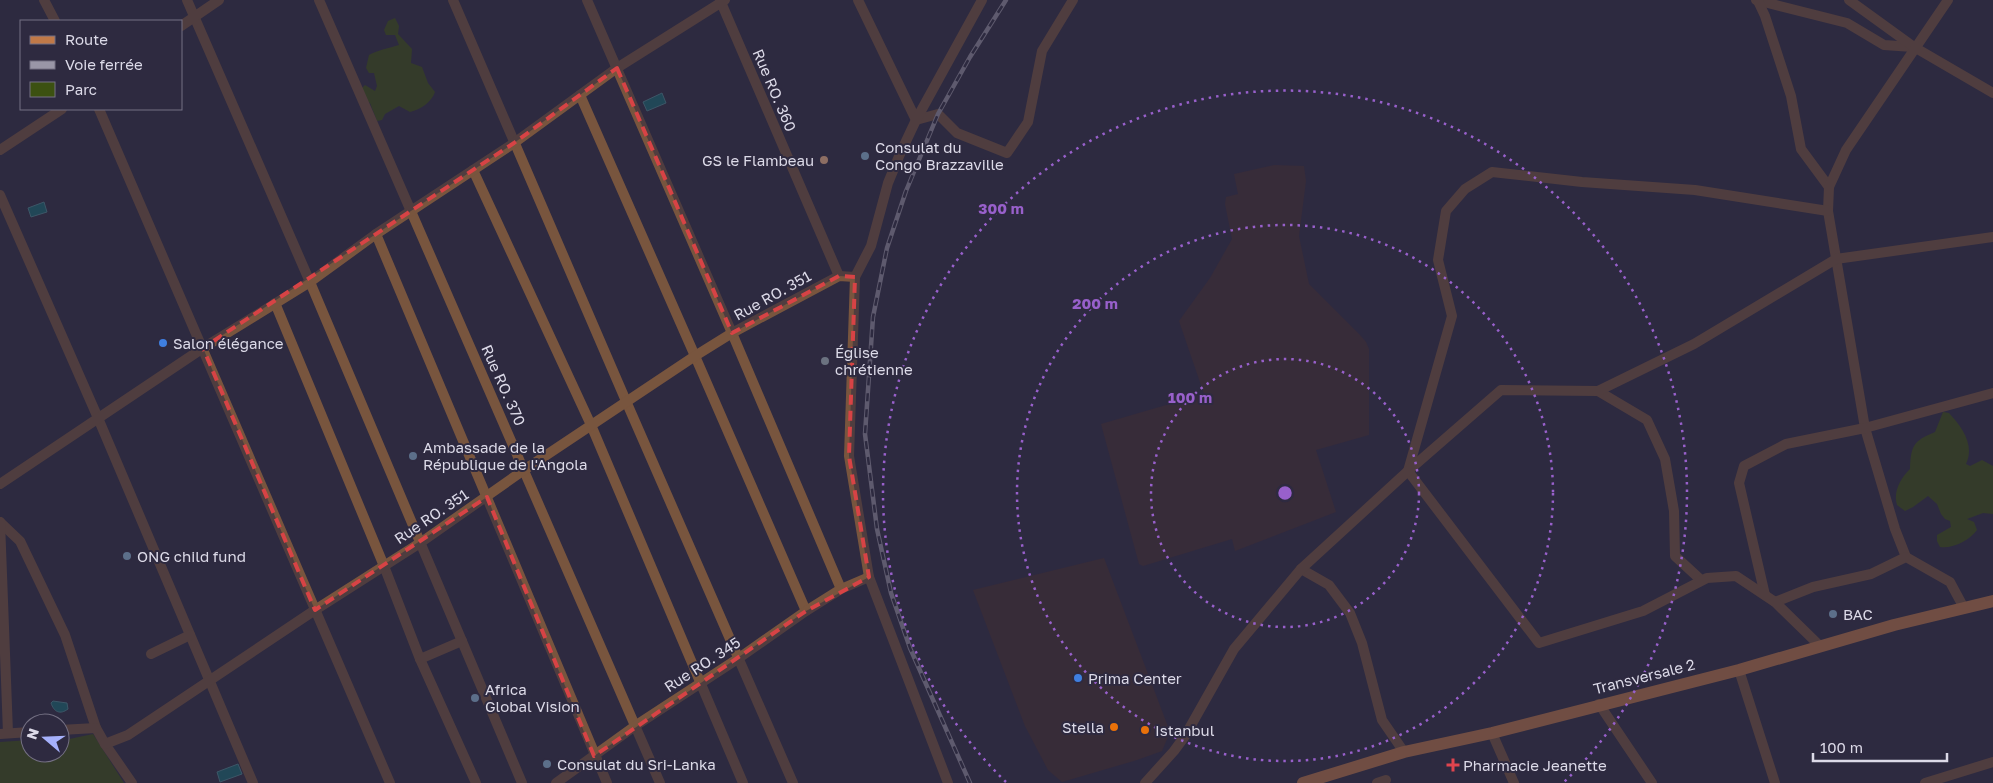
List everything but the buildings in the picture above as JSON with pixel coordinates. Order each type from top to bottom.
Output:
[{"type":"main road","name":"Transversale 2","points":[[1303,783],[1404,752],[1492,733],[1599,704],[1739,670],[1894,625],[1993,601]]},
{"type":"street","points":[[44,0],[54,20]]},
{"type":"street","points":[[187,0],[310,282],[522,783]]},
{"type":"street","points":[[182,25],[219,0]]},
{"type":"street","name":"Rue RO. 370","points":[[319,0],[660,783]]},
{"type":"street","points":[[453,0],[793,783]]},
{"type":"street","points":[[587,0],[841,589]]},
{"type":"street","points":[[858,0],[916,120]]},
{"type":"street","points":[[948,783],[868,577],[849,456],[855,277],[871,246],[888,184],[900,154],[916,120],[982,0]]},
{"type":"street","points":[[916,120],[938,114],[957,133],[1006,153],[1028,122],[1042,51],[1072,0]]},
{"type":"street","points":[[1849,0],[1914,47],[1993,93]]},
{"type":"street","points":[[1948,0],[1914,47],[1846,150],[1829,186],[1828,211],[1865,428],[1895,529],[1906,557],[1950,582],[1964,608]]},
{"type":"street","points":[[0,484],[203,348],[310,282],[376,234],[514,143],[617,68],[722,1]]},
{"type":"street","name":"Rue RO. 360","points":[[722,1],[839,276]]},
{"type":"street","points":[[1757,1],[1847,24],[1884,46],[1914,47]]},
{"type":"street","points":[[1757,1],[1765,16],[1791,96],[1800,148],[1829,186]]},
{"type":"street","points":[[580,95],[696,356],[806,611]]},
{"type":"street","points":[[0,150],[60,110]]},
{"type":"street","points":[[99,110],[390,783]]},
{"type":"street","points":[[473,170],[590,425],[744,783]]},
{"type":"street","points":[[1408,471],[1452,316],[1438,260],[1446,211],[1465,189],[1492,172],[1582,182],[1695,190],[1828,211]]},
{"type":"street","points":[[0,195],[98,418],[253,783]]},
{"type":"street","points":[[376,234],[594,756],[607,783]]},
{"type":"street","points":[[1145,783],[1186,736],[1234,648],[1302,569],[1408,471],[1501,390],[1598,391],[1694,344],[1836,259],[1993,237]]},
{"type":"street","points":[[839,276],[855,277]]},
{"type":"street","name":"Rue RO. 351","points":[[105,744],[128,735],[314,610],[420,543],[626,401],[732,333],[839,276]]},
{"type":"street","points":[[275,303],[384,566],[420,659],[476,783]]},
{"type":"street","points":[[1598,391],[1647,420],[1665,459],[1674,511],[1675,556],[1702,580]]},
{"type":"street","points":[[1765,595],[1739,483],[1744,466],[1786,444],[1865,428],[1993,393]]},
{"type":"street","points":[[1408,471],[1539,643],[1643,611],[1707,578],[1736,576],[1775,602],[1820,646]]},
{"type":"street","points":[[0,522],[20,541],[66,635],[96,728],[132,783]]},
{"type":"street","points":[[0,522],[4,733],[20,732]]},
{"type":"street","points":[[1775,602],[1813,587],[1871,574],[1906,557]]},
{"type":"street","points":[[1302,569],[1328,585],[1350,613],[1362,643],[1382,720],[1404,752]]},
{"type":"street","name":"Rue RO. 345","points":[[556,783],[636,726],[806,611],[841,589],[868,577]]},
{"type":"street","points":[[151,654],[190,635]]},
{"type":"street","points":[[420,659],[462,641]]},
{"type":"street","points":[[1739,670],[1775,783]]},
{"type":"street","points":[[1599,704],[1652,783]]},
{"type":"street","points":[[70,729],[96,728]]},
{"type":"street","points":[[1492,733],[1514,783]]},
{"type":"street","points":[[1925,783],[1993,762]]},
{"type":"highlighted area","points":[[617,68],[732,333],[839,276],[855,277],[849,456],[869,577],[806,611],[594,756],[487,497],[315,610],[203,348],[514,143]]},
{"type":"shaded area","points":[[662,93],[666,103],[647,111],[643,102]]},
{"type":"shaded area","points":[[1274,165],[1304,166],[1306,181],[1299,236],[1309,284],[1360,335],[1369,349],[1369,435],[1316,450],[1336,512],[1235,551],[1232,539],[1143,566],[1139,564],[1101,424],[1204,394],[1179,321],[1210,278],[1232,239],[1225,204],[1226,197],[1238,194],[1234,174]]},
{"type":"shaded area","points":[[44,202],[47,212],[31,217],[28,208]]},
{"type":"shaded area","name":"Prima Center","points":[[1104,558],[1170,732],[1162,751],[1062,782],[1048,770],[1025,726],[973,590]]},
{"type":"shaded area","points":[[53,701],[67,703],[68,709],[58,712],[52,706],[51,703]]},
{"type":"shaded area","points":[[238,764],[242,774],[220,782],[217,772]]},
{"type":"green space","points":[[395,18],[399,26],[398,34],[412,49],[411,63],[422,67],[428,83],[435,92],[425,105],[418,109],[410,112],[399,106],[385,114],[382,120],[377,121],[370,103],[366,101],[361,89],[365,85],[375,91],[377,86],[374,73],[369,73],[366,68],[369,55],[399,45],[395,35],[386,35],[384,30],[388,21]]},
{"type":"green space","points":[[1943,412],[1949,413],[1966,437],[1969,450],[1966,464],[1970,466],[1982,460],[1993,466],[1993,514],[1983,513],[1967,519],[1974,522],[1977,530],[1961,543],[1950,547],[1940,547],[1937,535],[1951,527],[1950,521],[1945,519],[1937,504],[1928,496],[1905,511],[1897,505],[1896,500],[1898,486],[1910,469],[1911,455],[1915,445],[1922,438],[1935,432]]},
{"type":"green space","points":[[93,734],[124,783],[0,783],[0,742],[20,741],[20,763],[70,763],[70,739]]},
{"type":"railway","points":[[970,783],[910,648],[891,593],[877,529],[865,434],[873,317],[887,248],[906,191],[938,114],[970,57],[1006,0]]},
{"type":"place","name":"Consulat du Congo Brazzaville","points":[[865,156]]},
{"type":"place","name":"GS le Flambeau","points":[[824,160]]},
{"type":"place","name":"Salon élégance","points":[[163,343]]},
{"type":"place","name":"Église chrétienne","points":[[825,361]]},
{"type":"place","name":"Ambassade de la République de l'Angola","points":[[413,456]]},
{"type":"place","name":"ONG child fund","points":[[127,556]]},
{"type":"place","name":"BAC","points":[[1833,614]]},
{"type":"place","name":"Prima Center","points":[[1078,678]]},
{"type":"place","name":"Africa Global Vision","points":[[475,698]]},
{"type":"place","name":"Stella","points":[[1114,727]]},
{"type":"place","name":"Istanbul","points":[[1145,730]]},
{"type":"place","name":"Consulat du Sri-Lanka","points":[[547,764]]},
{"type":"place","name":"Pharmacie Jeanette","points":[[1453,765]]}]
